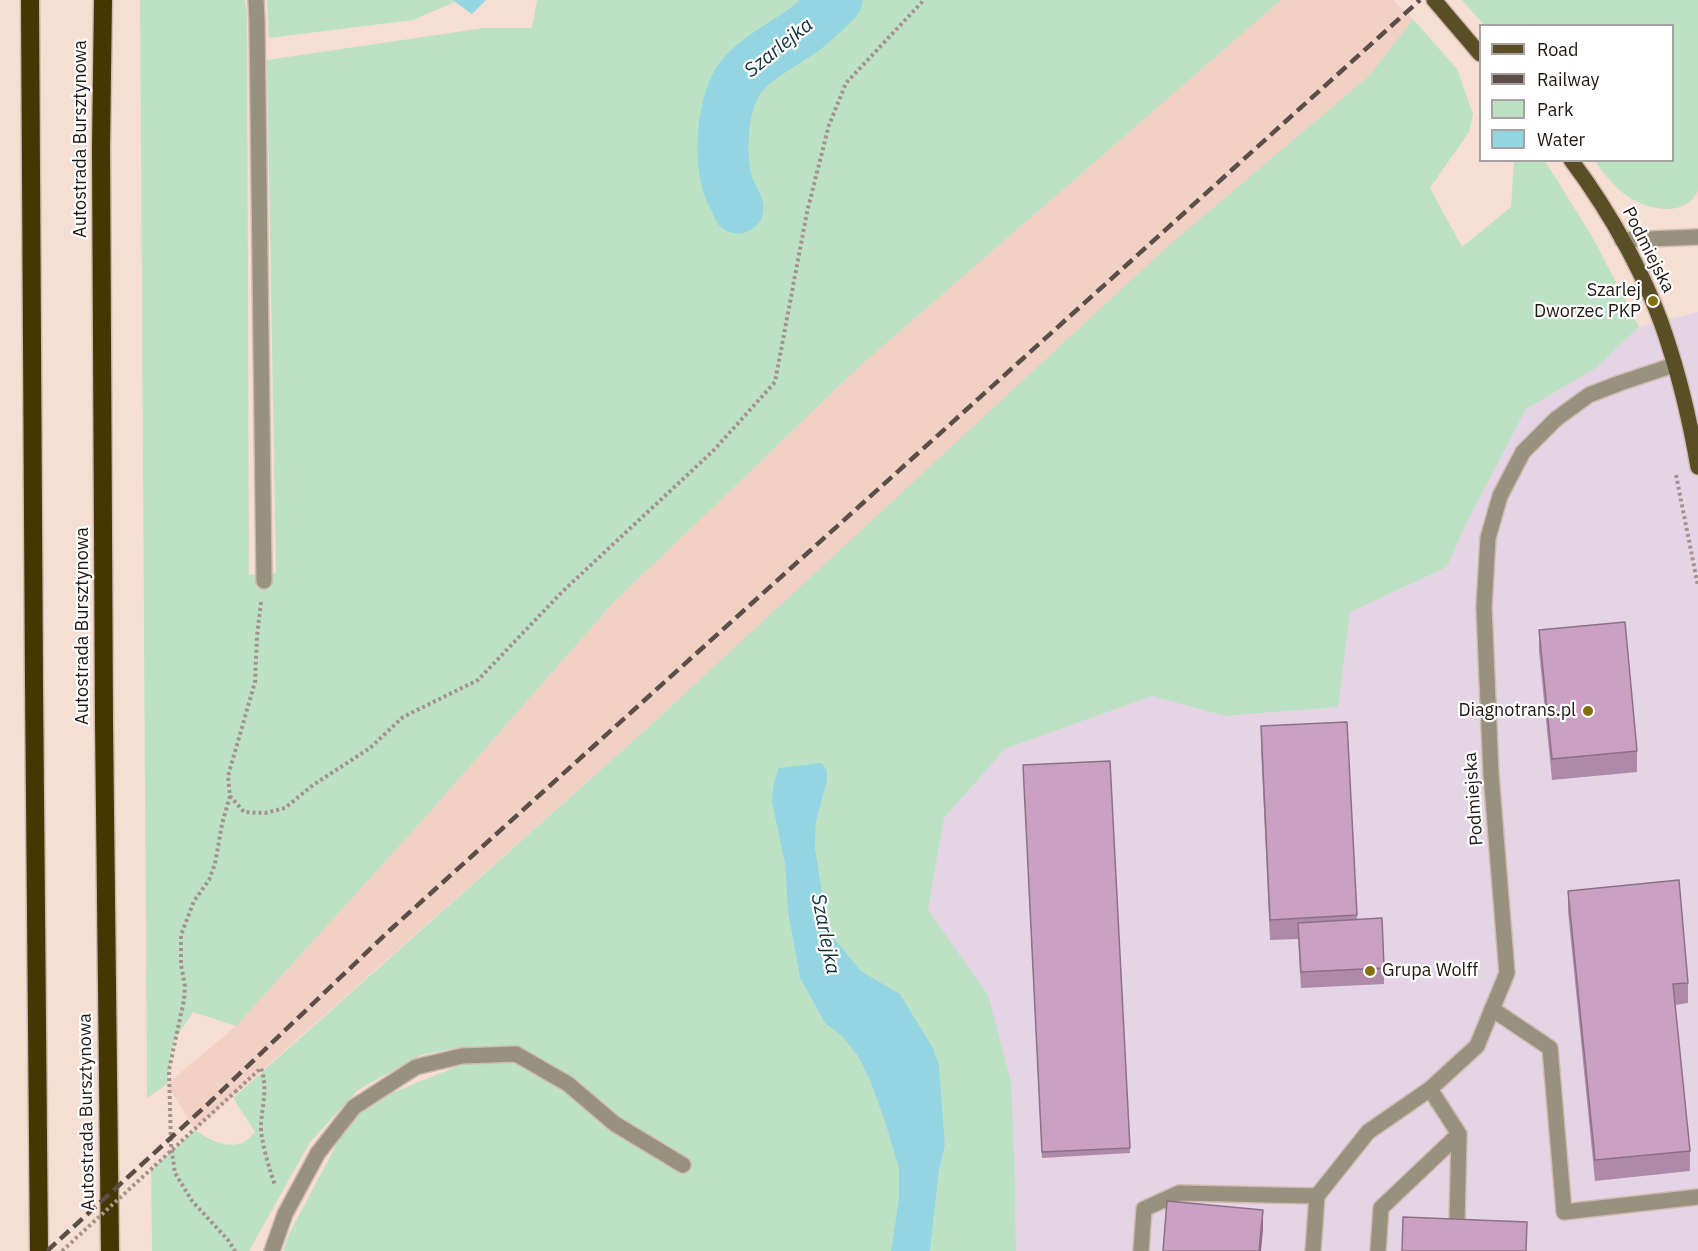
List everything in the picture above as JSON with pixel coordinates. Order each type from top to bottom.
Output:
[{"type":"highway","points":[[30,0],[33,684],[39,1251]]},
{"type":"highway","name":"Autostrada Bursztynowa","points":[[103,0],[101,148],[104,722],[110,1251]]},
{"type":"main road","points":[[1434,0],[1479,53]]},
{"type":"main road","name":"Podmiejska","points":[[1572,162],[1589,184],[1622,240],[1653,301],[1669,346],[1692,434],[1698,467]]},
{"type":"street","points":[[256,0],[264,581]]},
{"type":"street","points":[[1622,240],[1698,237]]},
{"type":"street","name":"Podmiejska","points":[[1317,1196],[1368,1132],[1430,1089],[1477,1046],[1507,973],[1491,774],[1485,619],[1488,538],[1500,496],[1523,452],[1556,419],[1589,395],[1674,365]]},
{"type":"street","points":[[1492,1008],[1550,1048],[1564,1212],[1698,1197]]},
{"type":"street","points":[[272,1251],[285,1214],[318,1153],[354,1107],[417,1067],[462,1056],[516,1054],[568,1084],[615,1124],[683,1165]]},
{"type":"street","points":[[1430,1089],[1459,1134],[1457,1222]]},
{"type":"street","points":[[1378,1251],[1381,1208],[1459,1134]]},
{"type":"street","points":[[1141,1251],[1144,1209],[1179,1193],[1317,1196],[1313,1251]]},
{"type":"path","points":[[230,796],[244,812],[265,813],[285,808],[313,785],[370,747],[403,717],[478,680],[562,592],[714,450],[775,382],[807,212],[829,124],[846,83],[924,0]]},
{"type":"path","points":[[1675,474],[1698,586]]},
{"type":"path","points":[[235,1251],[228,1240],[192,1201],[175,1173],[171,1145],[169,1070],[184,1000],[181,935],[194,902],[209,880],[230,796],[228,776],[255,682],[257,636],[264,581]]},
{"type":"path","points":[[62,1251],[261,1068],[265,1078],[264,1106],[260,1127],[269,1170],[285,1214]]},
{"type":"shaded area","points":[[1281,0],[1393,0],[1413,19],[1369,76],[651,725],[195,1130],[167,1084],[236,1026],[429,813],[612,604],[861,365]]},
{"type":"shaded area","points":[[1698,312],[1698,1251],[1016,1251],[1015,1182],[928,910],[944,818],[1005,749],[1152,696],[1225,716],[1338,707],[1350,612],[1447,567],[1465,526],[1526,409],[1596,368],[1639,327]]},
{"type":"green space","points":[[140,0],[245,0],[247,16],[249,575],[276,573],[267,60],[484,28],[532,28],[537,0],[1281,0],[861,365],[612,604],[429,813],[236,1026],[193,1012],[173,1042],[167,1084],[147,1098]]},
{"type":"green space","points":[[267,0],[454,0],[455,2],[413,20],[269,38]]},
{"type":"green space","points":[[1462,0],[1698,0],[1698,191],[1692,200],[1684,205],[1666,209],[1645,205],[1622,192],[1596,162],[1674,162],[1674,24],[1483,24]]},
{"type":"green space","points":[[1413,19],[1457,69],[1473,114],[1469,132],[1430,188],[1462,247],[1511,207],[1514,162],[1546,162],[1593,238],[1639,327],[1596,368],[1526,409],[1465,526],[1447,567],[1350,612],[1338,707],[1225,716],[1152,696],[1005,749],[944,818],[928,910],[988,995],[1011,1082],[1016,1251],[930,1251],[939,1171],[945,1145],[939,1064],[933,1048],[900,994],[861,971],[833,937],[827,922],[815,848],[816,822],[827,781],[772,803],[785,864],[788,912],[800,978],[825,1023],[843,1037],[859,1058],[871,1083],[899,1169],[899,1197],[891,1251],[283,1251],[289,1234],[348,1123],[377,1099],[468,1062],[461,1047],[421,1055],[358,1090],[310,1142],[249,1251],[152,1251],[151,1170],[195,1130],[212,1140],[225,1144],[238,1144],[248,1139],[255,1132],[233,1098],[651,725],[1168,246],[1369,76]]},
{"type":"water","points":[[454,0],[486,0],[472,14]]},
{"type":"water","points":[[822,763],[827,771],[827,781],[816,822],[815,848],[827,922],[833,937],[861,971],[900,994],[933,1048],[939,1064],[945,1145],[939,1171],[930,1251],[891,1251],[899,1197],[899,1169],[885,1122],[859,1058],[843,1037],[825,1023],[800,978],[788,912],[785,864],[772,794],[779,768]]},
{"type":"building","name":"Diagnotrans.pl","points":[[1625,622],[1637,751],[1552,759],[1539,630]]},
{"type":"building","points":[[1347,722],[1357,915],[1270,920],[1261,726]]},
{"type":"building","points":[[1110,761],[1130,1148],[1042,1152],[1023,765]]},
{"type":"building","points":[[1679,880],[1688,983],[1673,984],[1690,1151],[1595,1160],[1568,891]]},
{"type":"building","points":[[1382,918],[1384,968],[1301,972],[1298,923]]},
{"type":"building","points":[[1167,1201],[1263,1210],[1259,1251],[1163,1251]]},
{"type":"building","points":[[1403,1217],[1527,1222],[1526,1251],[1402,1251]]},
{"type":"waterway","name":"Szarlejka","points":[[738,208],[728,185],[723,155],[727,108],[738,81],[752,65],[807,27],[837,0]]},
{"type":"railway","points":[[47,1251],[209,1103],[390,930],[1420,0]]},
{"type":"place","name":"Szarlej Dworzec PKP","points":[[1653,301]]},
{"type":"place","name":"Diagnotrans.pl","points":[[1588,711]]},
{"type":"place","name":"Grupa Wolff","points":[[1370,971]]}]
